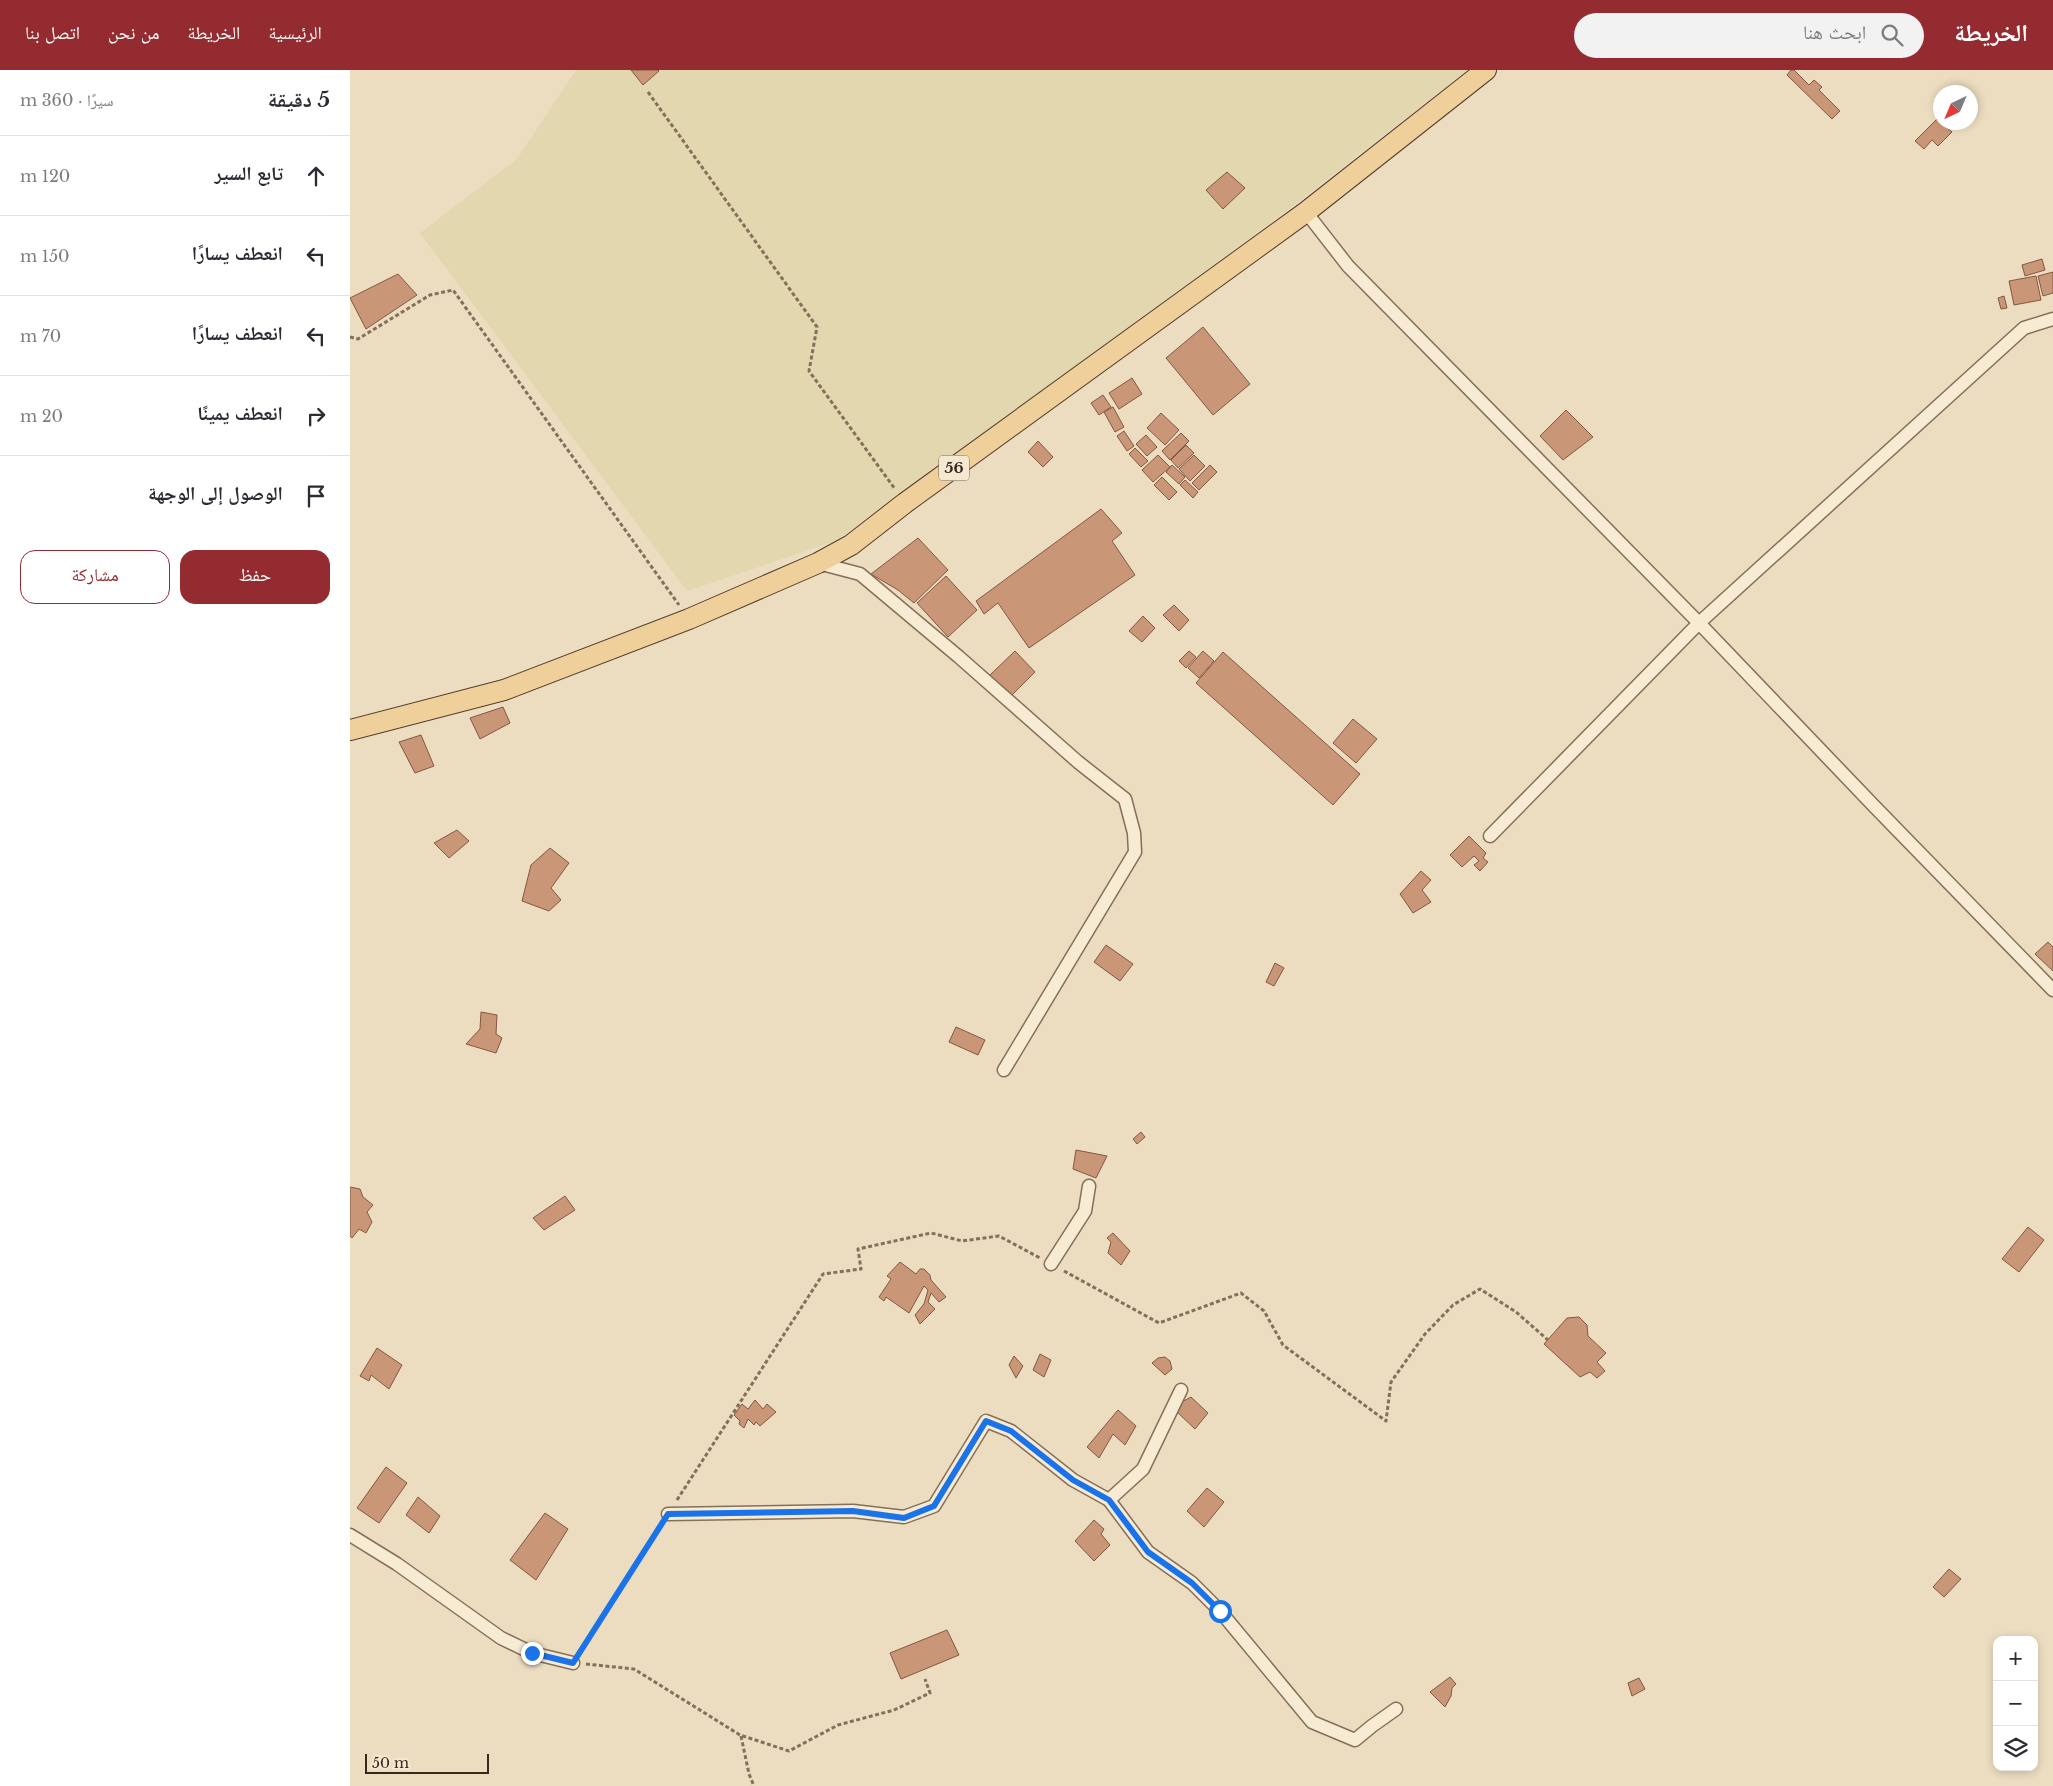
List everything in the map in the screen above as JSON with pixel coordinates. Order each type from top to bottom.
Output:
[{"type":"main road","name":"56","points":[[350,730],[504,690],[689,620],[818,563],[851,545],[1306,212],[1486,70]]},
{"type":"street","points":[[1306,212],[1348,266],[1699,623],[2053,990]]},
{"type":"street","points":[[1490,836],[1699,623],[2024,328],[2053,319]]},
{"type":"street","points":[[818,563],[860,574],[980,675],[1078,762],[1125,798],[1134,833],[1135,852],[1004,1070]]},
{"type":"street","points":[[1051,1264],[1084,1211],[1089,1186]]},
{"type":"street","points":[[1109,1500],[1142,1469],[1181,1390]]},
{"type":"street","points":[[668,1514],[853,1511],[904,1518],[934,1506],[986,1421],[1011,1431],[1073,1480],[1109,1500],[1148,1552],[1192,1583],[1220,1611],[1312,1722],[1355,1740],[1396,1709]]},
{"type":"street","points":[[350,1535],[397,1564],[501,1638],[532,1653],[573,1663]]},
{"type":"path","points":[[648,92],[817,327],[809,371],[906,503]]},
{"type":"path","points":[[350,337],[358,339],[430,295],[453,290],[689,620]]},
{"type":"path","points":[[926,1679],[930,1693],[894,1710],[838,1725],[788,1751],[740,1735],[634,1669],[573,1663],[823,1274],[861,1269],[858,1249],[931,1233],[962,1241],[999,1236],[1159,1323],[1241,1294],[1264,1311],[1283,1345],[1386,1422],[1391,1382],[1430,1328],[1453,1305],[1480,1289],[1516,1312],[1548,1340]]},
{"type":"path","points":[[740,1735],[749,1774],[754,1786]]},
{"type":"shaded area","points":[[576,70],[1467,70],[1292,207],[836,541],[687,591],[420,233],[517,159]]},
{"type":"building","points":[[631,70],[658,70],[659,71],[643,85]]},
{"type":"building","points":[[1791,70],[1794,70],[1809,85],[1814,80],[1822,87],[1819,90],[1840,111],[1832,119],[1787,75]]},
{"type":"building","points":[[1933,123],[1933,130],[1950,130],[1952,132],[1938,146],[1932,140],[1924,149],[1915,141]]},
{"type":"building","points":[[1227,172],[1245,188],[1223,209],[1206,190]]},
{"type":"building","points":[[2042,259],[2045,270],[2025,276],[2022,265]]},
{"type":"building","points":[[2053,272],[2053,293],[2043,296],[2038,276]]},
{"type":"building","points":[[398,274],[417,295],[366,329],[350,298]]},
{"type":"building","points":[[2036,276],[2041,300],[2014,305],[2009,281]]},
{"type":"building","points":[[2004,296],[2007,308],[2001,309],[1998,298]]},
{"type":"building","points":[[1203,327],[1250,384],[1213,415],[1166,358]]},
{"type":"building","points":[[1132,378],[1142,394],[1119,409],[1109,393]]},
{"type":"building","points":[[1103,395],[1111,407],[1099,415],[1091,403]]},
{"type":"building","points":[[1113,407],[1124,427],[1115,432],[1104,412]]},
{"type":"building","points":[[1566,410],[1593,437],[1563,460],[1540,436]]},
{"type":"building","points":[[1161,413],[1179,430],[1165,445],[1147,428]]},
{"type":"building","points":[[1124,431],[1134,446],[1127,451],[1117,436]]},
{"type":"building","points":[[1181,433],[1189,441],[1170,460],[1162,451]]},
{"type":"building","points":[[1146,435],[1157,447],[1147,456],[1136,444]]},
{"type":"building","points":[[1038,441],[1053,457],[1043,467],[1028,452]]},
{"type":"building","points":[[1186,445],[1194,453],[1178,468],[1171,460]]},
{"type":"building","points":[[1135,448],[1148,461],[1141,467],[1129,454]]},
{"type":"building","points":[[1158,455],[1170,467],[1153,482],[1142,470]]},
{"type":"building","points":[[1194,455],[1205,466],[1190,481],[1179,469]]},
{"type":"building","points":[[1172,465],[1185,477],[1179,484],[1166,472]]},
{"type":"building","points":[[1210,465],[1217,472],[1199,490],[1192,483]]},
{"type":"building","points":[[1162,477],[1177,492],[1169,500],[1154,485]]},
{"type":"building","points":[[1185,480],[1198,492],[1193,498],[1180,485]]},
{"type":"building","points":[[1101,509],[1122,533],[1112,541],[1135,575],[1029,648],[998,603],[984,614],[976,601]]},
{"type":"building","points":[[918,538],[948,570],[914,603],[898,590],[871,574]]},
{"type":"building","points":[[946,576],[977,610],[948,637],[917,603]]},
{"type":"building","points":[[1174,605],[1189,620],[1179,631],[1163,615]]},
{"type":"building","points":[[1143,616],[1155,628],[1142,642],[1129,631]]},
{"type":"building","points":[[1015,651],[1035,672],[1009,698],[989,676]]},
{"type":"building","points":[[1189,651],[1196,657],[1186,668],[1179,661]]},
{"type":"building","points":[[1203,651],[1214,661],[1199,678],[1188,668]]},
{"type":"building","points":[[1223,652],[1360,774],[1333,805],[1196,683]]},
{"type":"building","points":[[503,707],[510,723],[480,739],[470,718]]},
{"type":"building","points":[[1353,719],[1377,739],[1356,763],[1333,743]]},
{"type":"building","points":[[421,735],[434,766],[415,773],[399,742]]},
{"type":"building","points":[[457,830],[469,841],[449,858],[434,843]]},
{"type":"building","points":[[1469,836],[1486,853],[1483,858],[1488,862],[1480,871],[1474,865],[1479,861],[1474,856],[1462,867],[1450,855]]},
{"type":"building","points":[[550,848],[569,863],[551,888],[561,900],[549,911],[522,901],[531,865]]},
{"type":"building","points":[[1421,871],[1431,880],[1422,890],[1431,902],[1413,913],[1400,894]]},
{"type":"building","points":[[2048,942],[2053,947],[2053,971],[2035,954]]},
{"type":"building","points":[[1106,945],[1133,964],[1120,981],[1094,962]]},
{"type":"building","points":[[1275,963],[1284,968],[1274,986],[1266,982]]},
{"type":"building","points":[[481,1012],[497,1015],[496,1034],[502,1038],[496,1053],[466,1044],[480,1029]]},
{"type":"building","points":[[956,1027],[985,1040],[978,1055],[949,1042]]},
{"type":"building","points":[[1141,1132],[1145,1137],[1137,1144],[1133,1139]]},
{"type":"building","points":[[1076,1150],[1107,1156],[1096,1178],[1073,1169]]},
{"type":"building","points":[[350,1187],[360,1189],[363,1197],[373,1205],[367,1212],[372,1222],[366,1233],[359,1229],[352,1238],[350,1236]]},
{"type":"building","points":[[565,1196],[575,1210],[544,1230],[533,1218]]},
{"type":"building","points":[[2028,1227],[2044,1240],[2019,1272],[2002,1259]]},
{"type":"building","points":[[1113,1233],[1130,1251],[1121,1265],[1108,1253],[1111,1242],[1107,1238]]},
{"type":"building","points":[[900,1262],[916,1274],[920,1269],[924,1269],[946,1297],[939,1302],[931,1293],[928,1302],[935,1309],[920,1324],[915,1315],[924,1304],[928,1290],[924,1286],[909,1313],[886,1297],[884,1301],[879,1297],[891,1279],[887,1276]]},
{"type":"building","points":[[1579,1317],[1587,1325],[1588,1336],[1606,1353],[1597,1362],[1605,1371],[1597,1378],[1590,1372],[1580,1377],[1544,1344],[1567,1318]]},
{"type":"building","points":[[377,1348],[402,1365],[389,1389],[371,1375],[369,1381],[360,1376]]},
{"type":"building","points":[[1040,1354],[1051,1360],[1044,1377],[1033,1370]]},
{"type":"building","points":[[1014,1356],[1023,1366],[1016,1378],[1009,1365]]},
{"type":"building","points":[[1165,1357],[1170,1361],[1172,1369],[1165,1375],[1152,1363],[1158,1358]]},
{"type":"building","points":[[1191,1397],[1208,1413],[1195,1429],[1176,1411],[1180,1403]]},
{"type":"building","points":[[755,1400],[763,1409],[767,1404],[776,1412],[760,1426],[756,1422],[754,1425],[748,1419],[744,1428],[739,1424],[740,1421],[734,1415],[742,1404],[748,1409]]},
{"type":"building","points":[[1118,1410],[1136,1426],[1125,1445],[1113,1434],[1099,1458],[1087,1447]]},
{"type":"building","points":[[386,1467],[407,1483],[379,1523],[357,1508]]},
{"type":"building","points":[[1207,1488],[1224,1502],[1204,1527],[1187,1511]]},
{"type":"building","points":[[418,1497],[440,1516],[429,1533],[406,1515]]},
{"type":"building","points":[[545,1513],[568,1529],[536,1580],[510,1560]]},
{"type":"building","points":[[1094,1520],[1104,1529],[1101,1534],[1110,1545],[1094,1561],[1075,1541]]},
{"type":"building","points":[[1949,1569],[1961,1579],[1944,1597],[1933,1587]]},
{"type":"building","points":[[947,1630],[959,1655],[901,1679],[890,1653]]},
{"type":"building","points":[[1450,1677],[1456,1684],[1452,1688],[1451,1696],[1445,1707],[1430,1692]]},
{"type":"building","points":[[1639,1678],[1645,1689],[1632,1696],[1628,1683]]},
{"type":"route","points":[[532,1653],[573,1663],[668,1514],[853,1511],[904,1518],[934,1506],[986,1421],[1011,1431],[1073,1480],[1109,1500],[1148,1552],[1192,1583],[1220,1611]]}]
